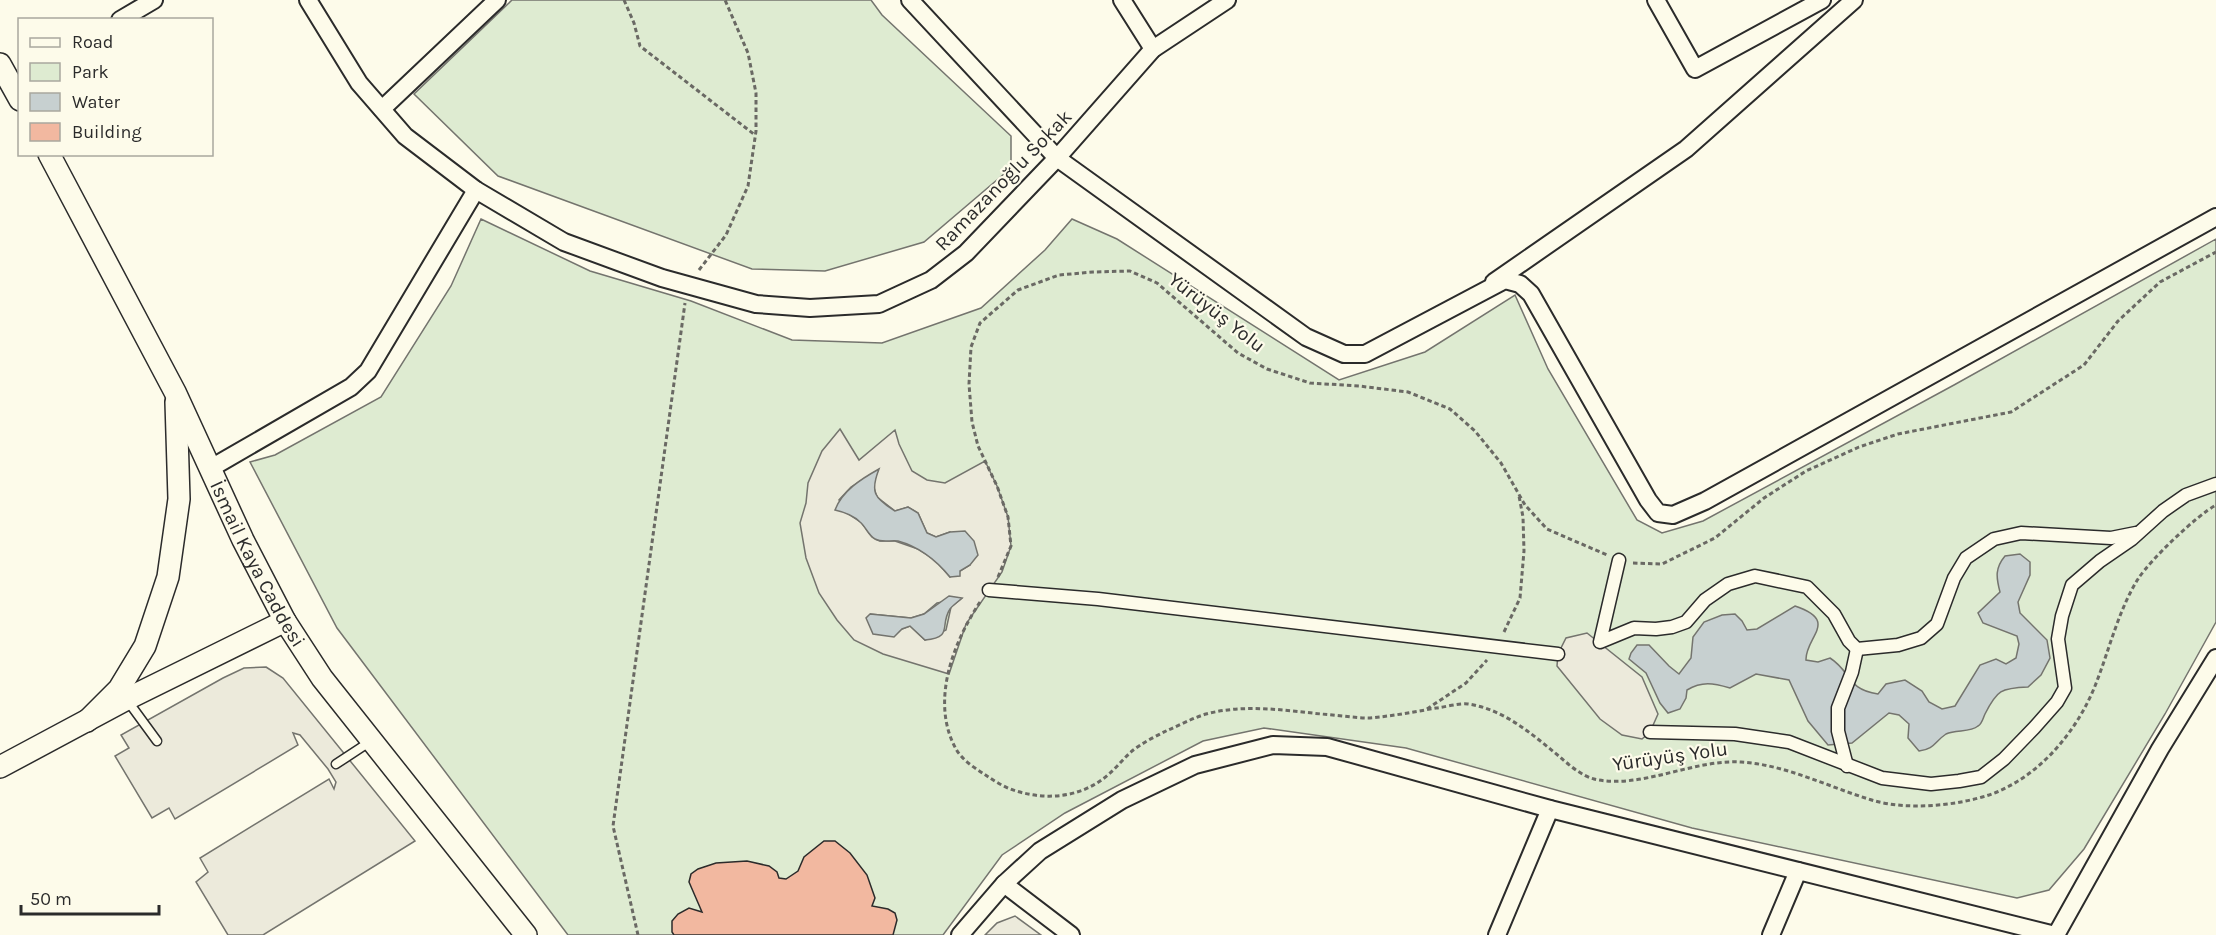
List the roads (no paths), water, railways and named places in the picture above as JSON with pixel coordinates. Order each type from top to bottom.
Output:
[{"type":"street","points":[[123,18],[154,0]]},
{"type":"street","name":"Ramazanoğlu Sokak","points":[[308,0],[359,83],[382,110],[405,136],[476,190],[564,242],[688,285],[756,304],[810,308],[879,304],[932,280],[966,253],[1057,158],[1153,50],[1227,0]]},
{"type":"street","points":[[382,110],[497,0]]},
{"type":"street","points":[[910,0],[1057,158],[1306,337],[1344,354],[1365,354],[1505,280],[1520,284],[1531,294],[1648,500],[1658,513],[1673,515],[1705,501],[2216,217]]},
{"type":"street","points":[[1122,0],[1153,50]]},
{"type":"street","points":[[1656,0],[1695,69],[1822,0]]},
{"type":"street","points":[[1475,295],[1686,149],[1854,0]]},
{"type":"street","name":"İsmail Kaya Caddesi","points":[[50,156],[175,392],[243,540],[285,621],[322,678],[526,935]]},
{"type":"street","points":[[211,468],[351,387],[368,371],[476,190]]},
{"type":"street","points":[[87,722],[119,689],[145,646],[168,577],[179,499],[175,392]]},
{"type":"street","points":[[1650,732],[1735,734],[1789,742],[1882,778],[1931,784],[1959,782],[1981,777],[2004,759],[2057,702],[2065,688],[2058,639],[2062,616],[2072,585],[2186,495],[2216,484]]},
{"type":"street","points":[[1619,560],[1600,642],[1634,628],[1656,629],[1686,622],[1705,600],[1728,584],[1755,576],[1807,587],[1834,614],[1849,641],[1857,648],[1898,645],[1921,638],[1937,624],[1954,578],[1966,558],[1994,539],[2021,533],[2111,538],[2140,532]]},
{"type":"street","points":[[989,590],[1098,599],[1558,654]]},
{"type":"street","points":[[0,767],[127,699],[285,621]]},
{"type":"street","points":[[1847,766],[1838,731],[1838,708],[1852,672],[1857,648]]},
{"type":"street","points":[[960,935],[1004,884],[1040,851],[1122,800],[1195,765],[1273,745],[1327,747],[1550,809],[2055,935],[2160,749],[2216,658]]},
{"type":"street","points":[[1497,935],[1550,809]]},
{"type":"street","points":[[1771,935],[1798,871]]},
{"type":"street","points":[[1004,884],[1071,935]]},
{"type":"lane","points":[[127,699],[157,741]]},
{"type":"lane","points":[[336,764],[372,740]]},
{"type":"water","points":[[879,469],[875,489],[882,502],[895,511],[908,507],[918,513],[927,533],[936,537],[950,532],[965,531],[974,541],[978,555],[970,565],[960,571],[960,576],[950,577],[933,560],[913,547],[898,541],[875,539],[854,517],[835,510],[847,491]]},
{"type":"water","points":[[2020,554],[2030,562],[2030,575],[2018,602],[2020,613],[2047,640],[2050,658],[2041,675],[2028,687],[2012,688],[1997,695],[1975,728],[1946,734],[1924,750],[1919,751],[1908,738],[1909,724],[1899,715],[1889,713],[1852,743],[1828,745],[1808,721],[1789,680],[1756,674],[1730,688],[1708,684],[1692,687],[1687,690],[1686,698],[1680,709],[1668,713],[1660,703],[1646,673],[1629,659],[1637,645],[1649,645],[1679,674],[1691,658],[1693,637],[1704,622],[1722,615],[1735,614],[1747,630],[1757,629],[1795,606],[1816,618],[1818,624],[1806,660],[1818,662],[1830,658],[1855,684],[1868,692],[1878,694],[1886,684],[1905,680],[1922,691],[1929,702],[1942,709],[1955,706],[1980,665],[1996,659],[2006,664],[2016,658],[2019,644],[2017,636],[1983,623],[1978,613],[2000,592],[1997,573],[2002,560],[2005,556]]},
{"type":"water","points":[[949,596],[962,598],[950,609],[943,633],[934,639],[925,640],[910,626],[902,629],[894,637],[873,634],[866,618],[870,614],[911,618],[924,614]]}]
